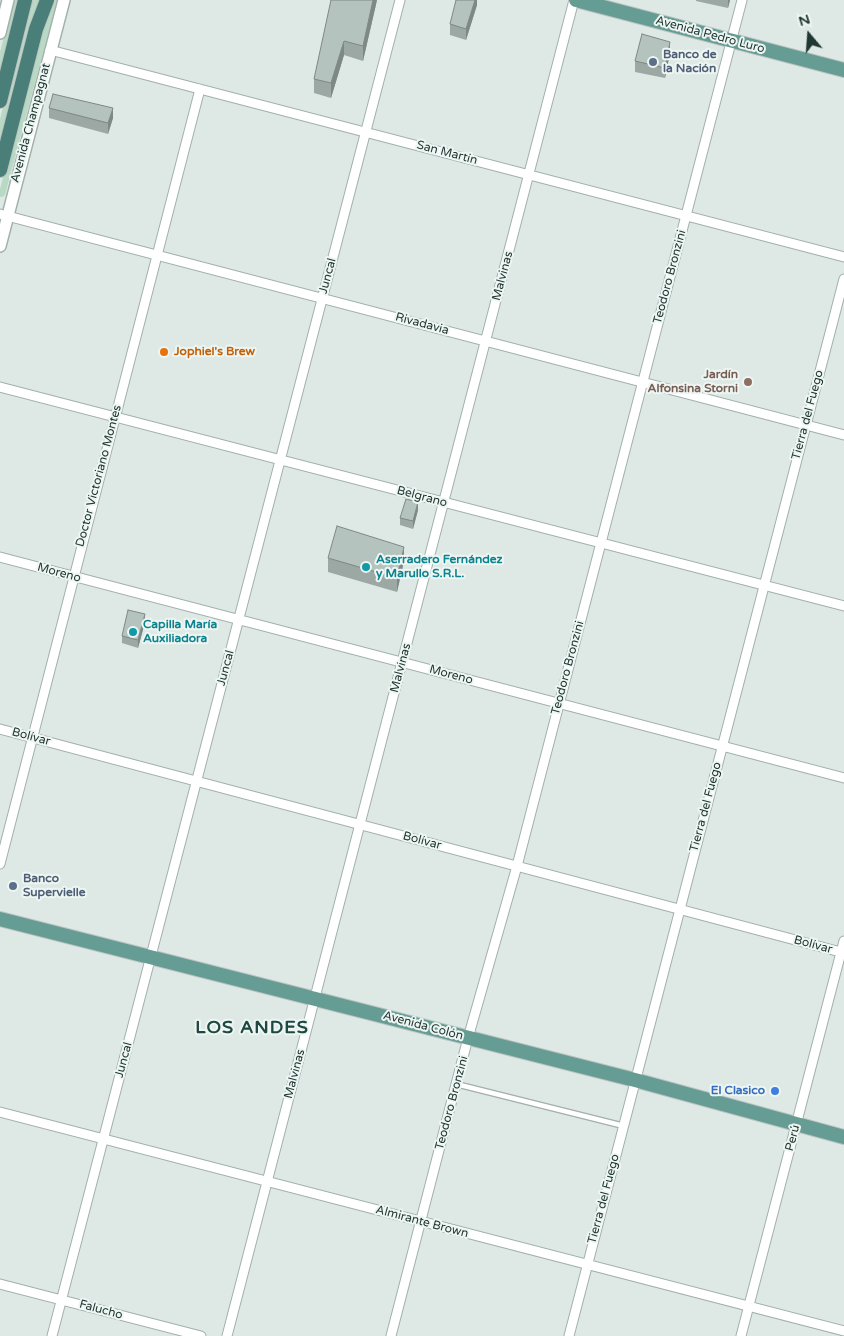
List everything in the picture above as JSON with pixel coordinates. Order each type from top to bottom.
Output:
[{"type":"highway","points":[[0,101],[26,0]]},
{"type":"highway","name":"Avenida Champagnat","points":[[0,170],[36,29],[47,0]]},
{"type":"main road","name":"Avenida Pedro Luro","points":[[575,0],[844,70]]},
{"type":"main road","name":"Avenida Colón","points":[[0,919],[635,1080],[844,1137]]},
{"type":"street","points":[[0,33],[8,0]]},
{"type":"street","name":"Avenida Champagnat","points":[[0,246],[3,215],[64,0]]},
{"type":"street","name":"Juncal","points":[[52,1336],[400,0]]},
{"type":"street","name":"Malvinas","points":[[227,1336],[575,0]]},
{"type":"street","name":"Teodoro Bronzini","points":[[391,1336],[468,1038],[517,866],[742,0]]},
{"type":"street","name":"San Martín","points":[[50,50],[844,257]]},
{"type":"street","name":"Doctor Victoriano Montes","points":[[0,864],[31,737],[200,89]]},
{"type":"street","name":"Rivadavia","points":[[3,215],[844,435]]},
{"type":"street","name":"Tierra del Fuego","points":[[569,1336],[844,279]]},
{"type":"street","name":"Belgrano","points":[[0,388],[844,606]]},
{"type":"street","name":"Moreno","points":[[0,557],[844,778]]},
{"type":"street","name":"Bolívar","points":[[0,729],[842,952]]},
{"type":"street","name":"Perú","points":[[741,1336],[844,940]]},
{"type":"street","name":"Almirante Brown","points":[[0,1112],[844,1331]]},
{"type":"street","name":"Falucho","points":[[0,1284],[201,1336]]},
{"type":"lane","points":[[456,1084],[624,1126]]},
{"type":"green space","points":[[14,0],[20,0],[0,79],[0,52]]},
{"type":"green space","points":[[31,0],[42,0],[0,146],[0,119]]},
{"type":"green space","points":[[53,0],[57,0],[5,195],[0,197],[0,189],[43,26]]},
{"type":"building","points":[[331,0],[373,0],[363,46],[344,41],[331,83],[314,79]]},
{"type":"building","points":[[456,0],[475,0],[466,29],[450,24]]},
{"type":"building","points":[[642,34],[670,42],[665,68],[635,61]]},
{"type":"building","points":[[53,94],[113,108],[108,123],[49,108]]},
{"type":"building","points":[[406,499],[418,502],[413,521],[400,518]]},
{"type":"building","points":[[337,526],[404,547],[397,578],[328,558]]},
{"type":"building","name":"Capilla María Auxiliadora","points":[[128,610],[145,614],[138,640],[122,636]]},
{"type":"place","name":"Banco de la Nación","points":[[653,62]]},
{"type":"place","name":"Jophiel's Brew","points":[[164,352]]},
{"type":"place","name":"Jardín Alfonsina Storni","points":[[748,382]]},
{"type":"place","name":"Aserradero Fernández y Marullo S.R.L.","points":[[366,567]]},
{"type":"place","name":"Capilla María Auxiliadora","points":[[133,632]]},
{"type":"place","name":"Banco Supervielle","points":[[13,886]]},
{"type":"place","name":"El Clasico","points":[[775,1091]]},
{"type":"district","name":"LOS ANDES","points":[[252,1028]]}]
